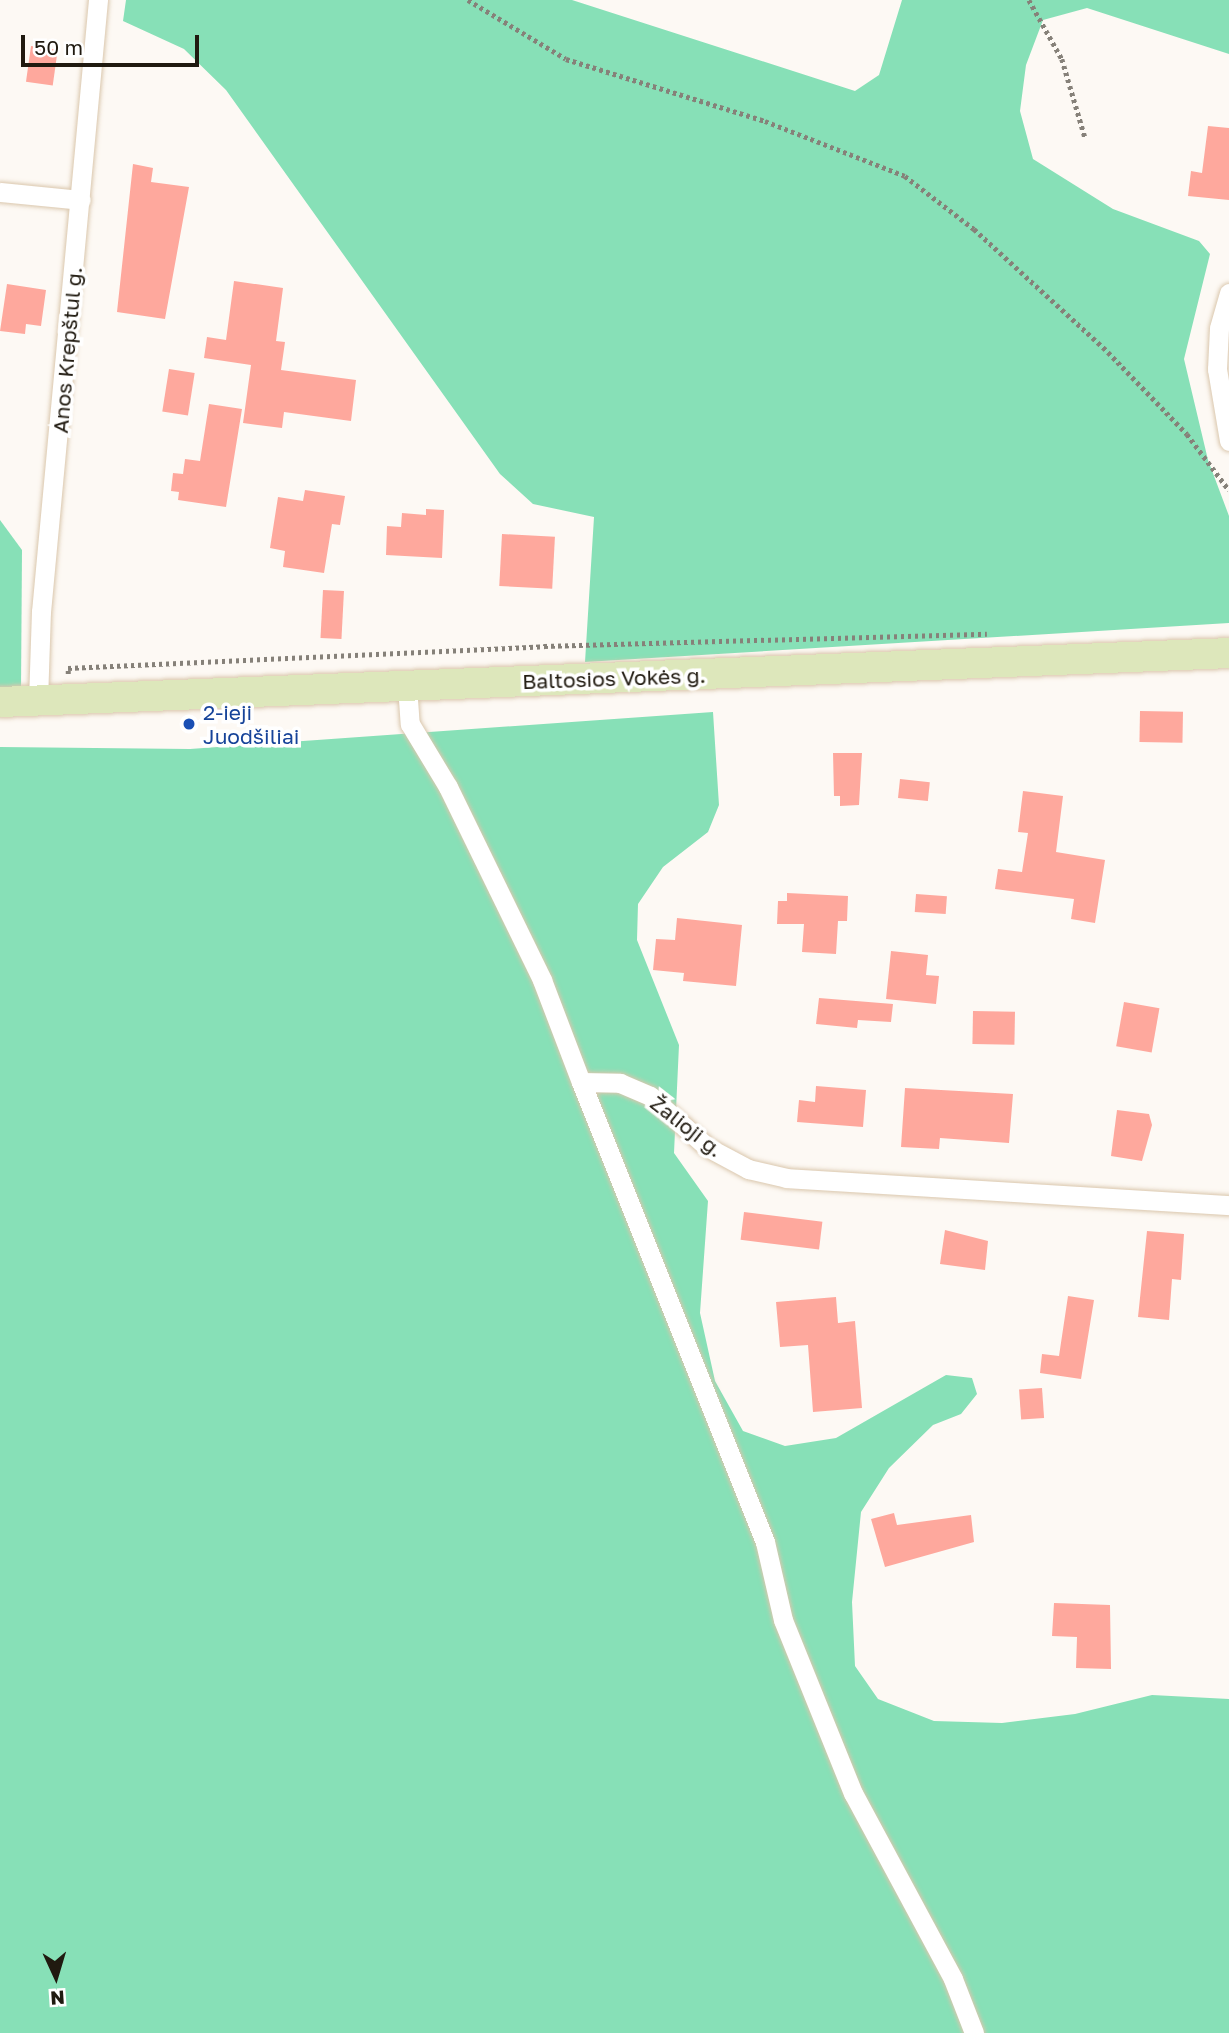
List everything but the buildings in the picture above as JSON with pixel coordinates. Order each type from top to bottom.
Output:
[{"type":"main road","name":"Baltosios Vokės g.","points":[[0,702],[1229,653]]},
{"type":"street","name":"Anos Krepštul g.","points":[[38,701],[41,612],[98,0]]},
{"type":"street","points":[[0,192],[81,200]]},
{"type":"street","points":[[1229,293],[1219,328],[1217,369],[1229,441]]},
{"type":"street","points":[[407,685],[410,724],[448,787],[542,979],[765,1542],[783,1620],[853,1793],[953,1979],[974,2033]]},
{"type":"street","name":"Žalioji g.","points":[[581,1082],[621,1083],[650,1096],[707,1147],[748,1170],[786,1178],[1229,1205]]},
{"type":"path","points":[[468,0],[566,59],[765,121],[905,176],[974,229],[1108,352],[1187,434],[1229,490]]},
{"type":"path","points":[[1029,0],[1062,59],[1085,137]]},
{"type":"path","points":[[68,699],[68,668],[992,634]]},
{"type":"green space","points":[[126,0],[572,0],[855,91],[879,75],[902,0],[1229,0],[1229,54],[1087,8],[1043,20],[1026,65],[1020,111],[1033,159],[1113,209],[1199,241],[1210,254],[1184,359],[1208,460],[1229,516],[1229,623],[585,662],[594,517],[533,504],[500,474],[226,90],[184,49],[123,21]]},
{"type":"green space","points":[[0,520],[22,550],[21,688],[0,689]]},
{"type":"green space","points":[[713,712],[719,805],[708,832],[663,867],[638,904],[637,940],[679,1045],[674,1153],[708,1201],[700,1313],[715,1381],[743,1431],[785,1446],[836,1438],[946,1375],[972,1378],[977,1394],[961,1414],[933,1425],[889,1468],[861,1512],[852,1602],[855,1666],[878,1699],[934,1721],[1002,1723],[1075,1714],[1152,1695],[1229,1699],[1229,2033],[0,2033],[0,747],[190,749]]},
{"type":"place","name":"2-ieji Juodšiliai","points":[[189,724]]}]
